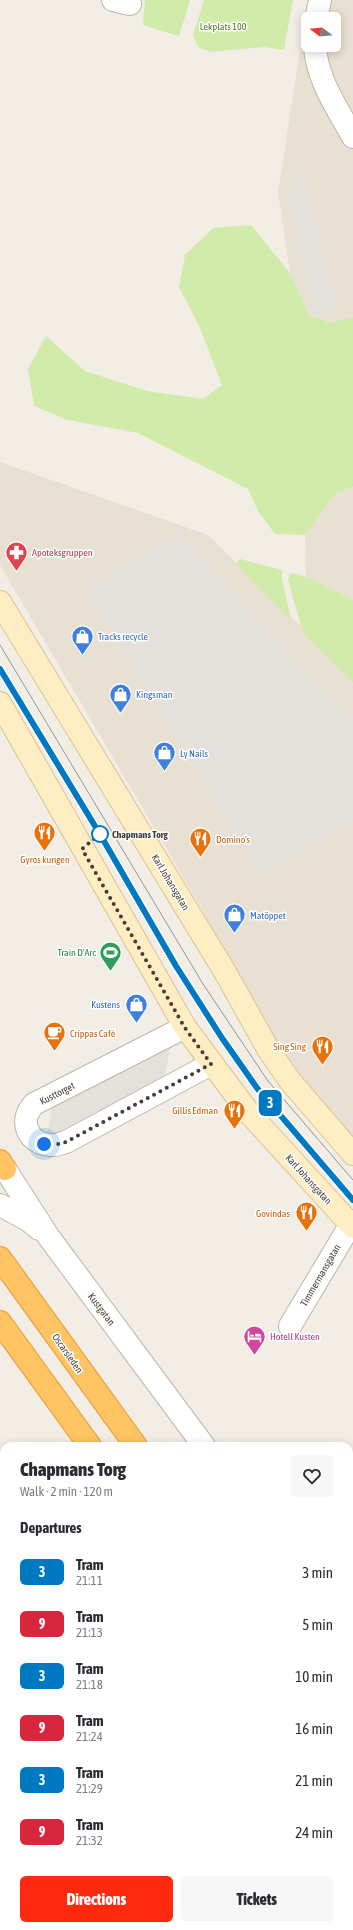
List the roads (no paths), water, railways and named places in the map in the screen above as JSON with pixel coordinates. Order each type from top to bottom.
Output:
[{"type":"highway","name":"Oscarsleden","points":[[0,1258],[133,1442]]},
{"type":"highway","points":[[0,1322],[87,1442]]},
{"type":"street","points":[[317,12],[320,0]]},
{"type":"street","points":[[315,52],[315,58],[327,89],[353,137]]},
{"type":"street","name":"Karl Johansgatan","points":[[0,602],[221,965],[268,1049],[290,1081],[353,1154]]},
{"type":"street","name":"Karl Johansgatan","points":[[0,703],[185,1028],[211,1064],[250,1113],[352,1225]]},
{"type":"street","name":"Kusttorget","points":[[185,1028],[34,1104],[28,1111],[25,1121],[27,1131],[34,1139],[44,1144],[54,1145],[66,1142],[211,1064]]},
{"type":"street","name":"Kustgatan","points":[[2,1166],[48,1236],[201,1442]]},
{"type":"street","points":[[4,1207],[28,1220],[48,1236]]},
{"type":"street","name":"Timmermansgatan","points":[[290,1326],[352,1225]]},
{"type":"tram line","points":[[0,645],[203,984],[268,1081],[353,1180]]},
{"type":"tram line","points":[[0,669],[101,836],[176,965],[222,1038],[257,1088],[353,1200]]},
{"type":"tram line","name":"3","points":[[0,669],[101,836],[176,966],[222,1038],[257,1088],[353,1200]]},
{"type":"place","name":"Apoteksgruppen","points":[[17,572]]},
{"type":"place","name":"Tracks recycle","points":[[82,656]]},
{"type":"place","name":"Kingsman","points":[[120,714]]},
{"type":"place","name":"Ly Nails","points":[[165,772]]},
{"type":"place","name":"Chapmans Torg","points":[[100,834]]},
{"type":"place","name":"Gyros kungen","points":[[45,852]]},
{"type":"place","name":"Domino's","points":[[201,858]]},
{"type":"place","name":"Matöppet","points":[[234,934]]},
{"type":"place","name":"Train D'Arc","points":[[111,972]]},
{"type":"place","name":"Kustens","points":[[136,1024]]},
{"type":"place","name":"Crippas Café","points":[[55,1052]]},
{"type":"place","name":"Sing Sing","points":[[322,1066]]},
{"type":"place","name":"Gillis Edman","points":[[234,1130]]},
{"type":"place","name":"Govindas","points":[[306,1232]]},
{"type":"place","name":"Hotell Kusten","points":[[255,1356]]},
{"type":"park label","name":"Lekplats 100","points":[[223,26]]}]
